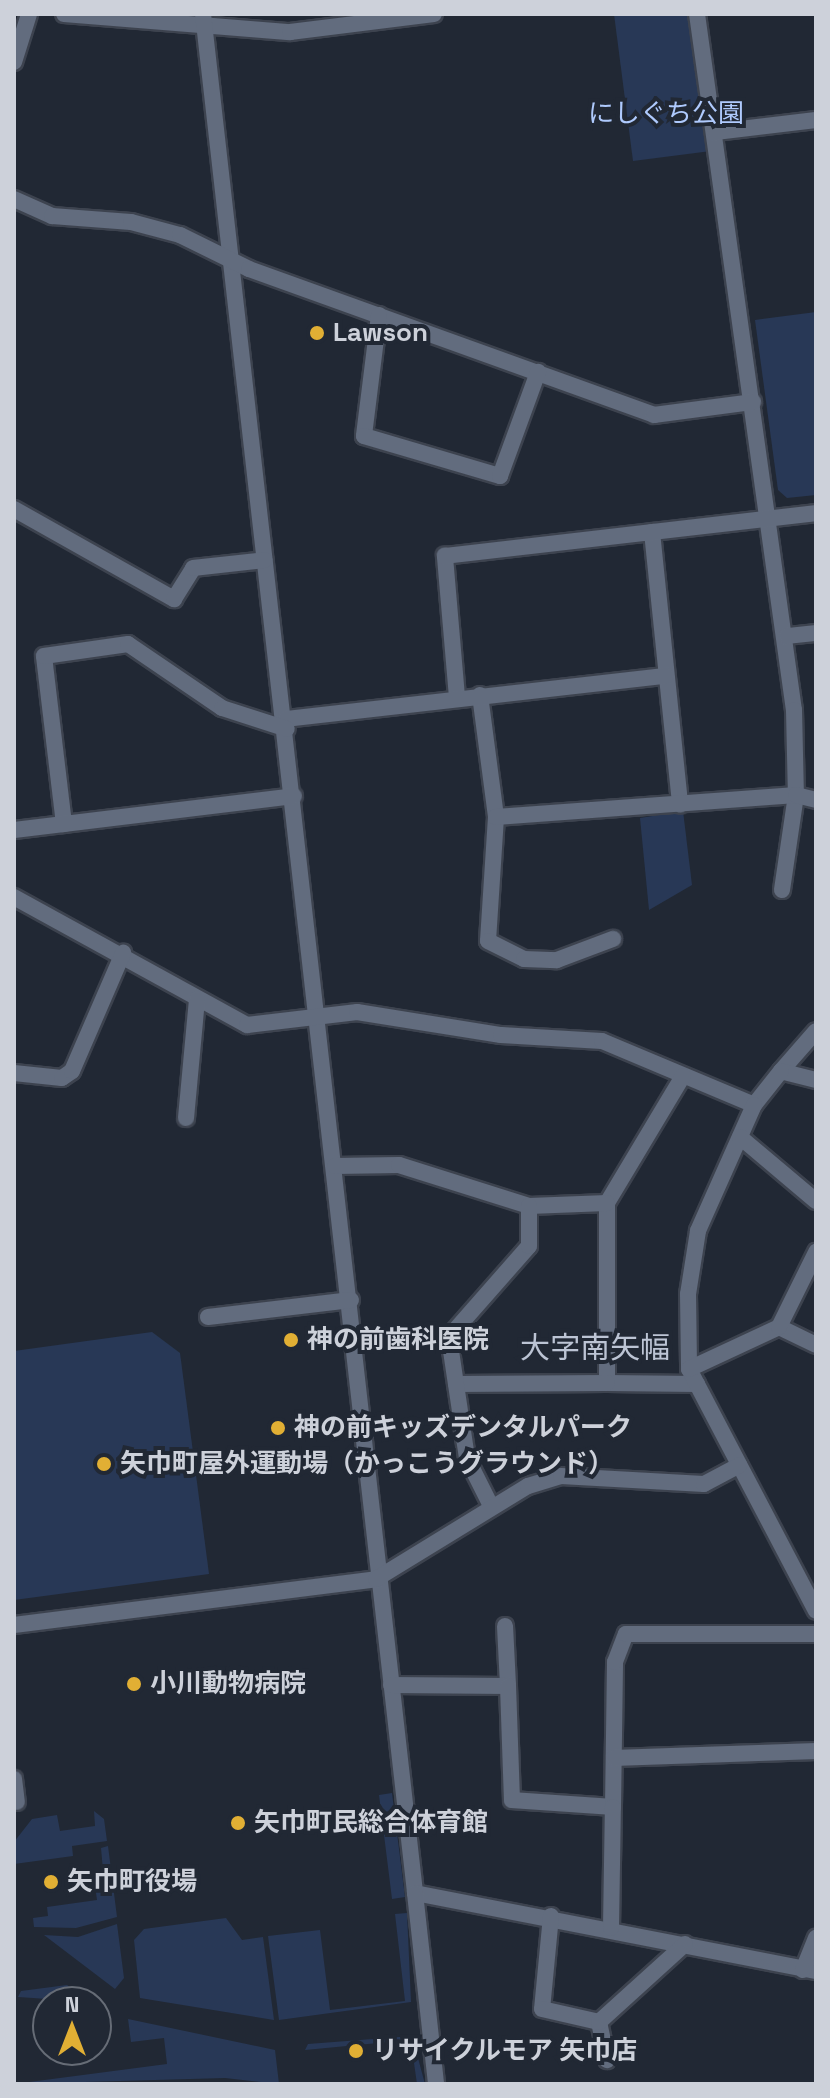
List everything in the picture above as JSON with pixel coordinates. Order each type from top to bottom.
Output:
[{"type":"street","points":[[14,62],[29,14]]},
{"type":"street","points":[[64,14],[204,22],[290,32],[434,14]]},
{"type":"street","points":[[697,14],[787,636],[796,795],[782,890]]},
{"type":"street","points":[[204,22],[226,253],[286,724],[316,1012],[379,1532],[376,1579],[436,2084]]},
{"type":"street","points":[[715,132],[816,120]]},
{"type":"street","points":[[14,199],[52,216],[131,222],[226,253],[249,269],[654,415],[753,402]]},
{"type":"street","points":[[379,315],[364,436],[500,476],[538,372]]},
{"type":"street","points":[[14,509],[174,599],[193,568],[265,560]]},
{"type":"street","points":[[457,697],[445,556],[816,513]]},
{"type":"street","points":[[652,532],[680,805]]},
{"type":"street","points":[[787,636],[816,633]]},
{"type":"street","points":[[64,824],[44,656],[128,644],[222,708],[286,724],[457,697],[666,676]]},
{"type":"street","points":[[480,695],[496,817],[488,941],[524,959],[557,960],[613,939]]},
{"type":"street","points":[[496,817],[796,795],[816,800]]},
{"type":"street","points":[[14,830],[294,796]]},
{"type":"street","points":[[14,897],[123,953],[197,1000],[247,1025],[316,1012],[602,1041],[754,1105]]},
{"type":"street","points":[[14,1073],[62,1078],[72,1071],[123,953]]},
{"type":"street","points":[[186,1118],[197,1000]]},
{"type":"street","points":[[816,1031],[754,1105],[698,1231],[688,1294],[693,1376],[816,1611]]},
{"type":"street","points":[[781,1071],[816,1080]]},
{"type":"street","points":[[607,1383],[607,1203],[683,1076]]},
{"type":"street","points":[[740,1137],[816,1201]]},
{"type":"street","points":[[335,1166],[399,1165],[529,1206],[607,1203]]},
{"type":"street","points":[[491,1506],[467,1458],[449,1337],[529,1246],[529,1206]]},
{"type":"street","points":[[456,1384],[607,1383],[693,1376],[779,1327],[816,1252]]},
{"type":"street","points":[[208,1317],[351,1300]]},
{"type":"street","points":[[779,1327],[816,1345]]},
{"type":"street","points":[[14,1625],[376,1579],[491,1506],[561,1476],[704,1484],[739,1465]]},
{"type":"street","points":[[505,1626],[512,1800],[613,1807]]},
{"type":"street","points":[[611,1928],[615,1662],[626,1634],[816,1634]]},
{"type":"street","points":[[391,1685],[508,1686]]},
{"type":"street","points":[[614,1758],[816,1751]]},
{"type":"street","points":[[14,1779],[17,1802]]},
{"type":"street","points":[[415,1893],[551,1916],[809,1970],[816,1938]]},
{"type":"street","points":[[551,1916],[542,2009],[599,2022]]},
{"type":"street","points":[[599,2022],[685,1944]]},
{"type":"street","points":[[599,2022],[607,2060]]},
{"type":"green space","name":"にしぐち公園","points":[[614,14],[690,14],[711,151],[633,161]]},
{"type":"green space","points":[[816,312],[816,495],[787,498],[778,490],[755,320]]},
{"type":"green space","points":[[683,811],[692,885],[649,910],[640,818]]},
{"type":"green space","name":"矢巾町屋外運動場（かっこうグラウンド）","points":[[152,1332],[180,1353],[209,1574],[14,1600],[14,1351]]},
{"type":"green space","points":[[392,1793],[405,1897],[392,1899],[379,1795]]},
{"type":"green space","points":[[94,1811],[104,1819],[107,1841],[72,1846],[73,1856],[14,1864],[14,1842],[32,1819],[57,1815],[60,1831],[95,1826]]},
{"type":"green space","points":[[108,1846],[117,1917],[76,1928],[34,1927],[33,1918],[48,1916],[47,1907],[97,1900],[93,1872],[103,1870],[101,1848]]},
{"type":"green space","points":[[407,1913],[411,2002],[279,2020],[268,1936],[320,1930],[330,2010],[405,2001],[395,1914]]},
{"type":"green space","points":[[226,1918],[242,1940],[263,1937],[274,2020],[140,1998],[134,1940],[144,1929]]},
{"type":"green space","points":[[117,1924],[124,1978],[115,1989],[44,1935],[78,1937]]},
{"type":"green space","points":[[32,1990],[32,1998],[18,1997],[21,1991]]},
{"type":"green space","points":[[128,2019],[275,2050],[279,2084],[225,2078],[14,2084],[167,2064],[164,2038],[131,2042]]},
{"type":"green space","points":[[412,2036],[425,2084],[417,2084],[413,2056],[402,2058],[399,2041],[305,2050],[308,2044]]},
{"type":"waterway","points":[[190,2084],[234,2084]]},
{"type":"place","name":"Lawson","points":[[317,333]]},
{"type":"place","name":"神の前歯科医院","points":[[291,1340]]},
{"type":"place","name":"神の前キッズデンタルパーク","points":[[278,1428]]},
{"type":"place","name":"矢巾町屋外運動場（かっこうグラウンド）","points":[[104,1464]]},
{"type":"place","name":"小川動物病院","points":[[134,1684]]},
{"type":"place","name":"矢巾町民総合体育館","points":[[238,1823]]},
{"type":"place","name":"矢巾町役場","points":[[51,1882]]},
{"type":"place","name":"リサイクルモア 矢巾店","points":[[356,2051]]},
{"type":"district","name":"大字南矢幅","points":[[595,1348]]}]
